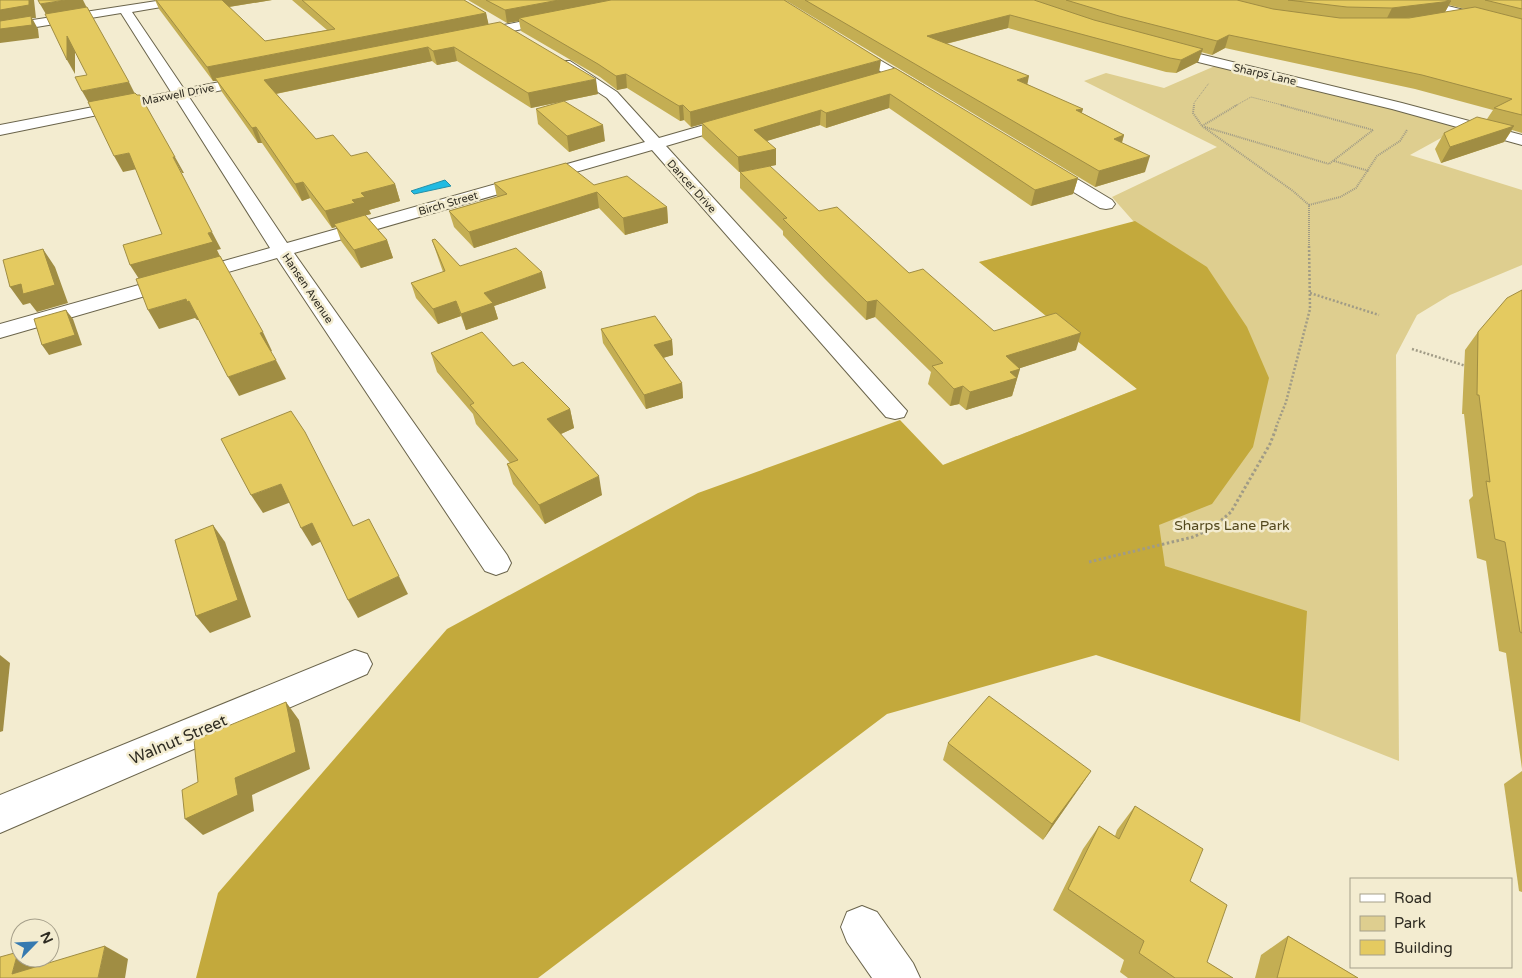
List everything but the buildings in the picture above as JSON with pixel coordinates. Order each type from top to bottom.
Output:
[{"type":"street","points":[[0,29],[185,0]]},
{"type":"street","points":[[1409,0],[1522,28]]},
{"type":"street","name":"Hansen Avenue","points":[[124,10],[282,251],[496,563]]},
{"type":"street","points":[[481,14],[529,43]]},
{"type":"street","points":[[457,38],[572,15]]},
{"type":"street","points":[[1441,22],[1467,15]]},
{"type":"street","points":[[839,40],[928,95]]},
{"type":"street","name":"Sharps Lane","points":[[1150,45],[1418,111],[1522,140]]},
{"type":"street","name":"Dancer Drive","points":[[554,58],[612,95],[895,412]]},
{"type":"street","points":[[878,80],[896,75]]},
{"type":"street","name":"Maxwell Drive","points":[[0,130],[266,77]]},
{"type":"street","name":"Birch Street","points":[[0,331],[756,115]]},
{"type":"street","points":[[1034,160],[1106,204]]},
{"type":"street","name":"Walnut Street","points":[[0,814],[355,664]]},
{"type":"street","points":[[862,926],[898,978]]},
{"type":"path","points":[[1089,562],[1193,537],[1210,529],[1231,512],[1270,444],[1286,402],[1310,309],[1309,206],[1292,190],[1202,126],[1193,114],[1194,104],[1209,83],[1231,66]]},
{"type":"path","points":[[1252,97],[1373,130],[1329,164],[1202,126],[1252,97]]},
{"type":"path","points":[[1309,206],[1333,199],[1356,188],[1380,154],[1397,144],[1405,134],[1409,120],[1418,111]]},
{"type":"path","points":[[1334,160],[1368,171]]},
{"type":"path","points":[[1310,293],[1379,316]]},
{"type":"path","points":[[1412,349],[1467,366]]},
{"type":"green space","name":"Sharps Lane Park","points":[[1215,66],[1339,94],[1461,127],[1410,155],[1522,190],[1522,265],[1450,295],[1417,315],[1396,355],[1399,761],[1300,722],[943,465],[1137,389],[979,262],[1134,222],[1112,197],[1217,147],[1084,81],[1106,73],[1164,88]]},
{"type":"shaded area","points":[[1135,221],[1207,267],[1247,327],[1269,378],[1253,447],[1212,504],[1159,525],[1165,566],[1307,611],[1300,722],[1096,655],[887,714],[538,978],[196,978],[218,893],[447,629],[698,493],[900,420],[943,465],[1137,389],[979,262]]},
{"type":"water","points":[[445,180],[451,186],[414,194],[411,191]]}]
